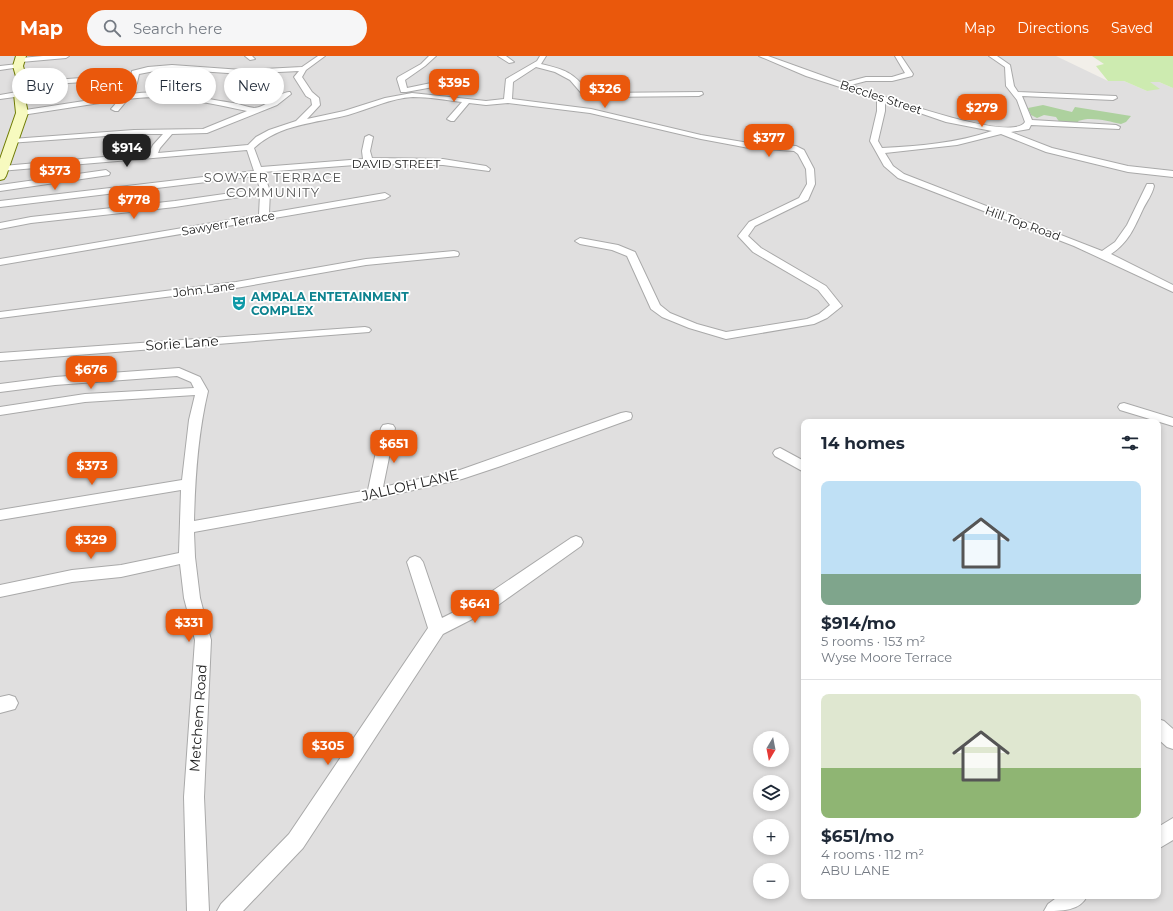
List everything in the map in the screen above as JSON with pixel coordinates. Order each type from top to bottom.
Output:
[{"type":"main road","points":[[2,169],[7,147],[21,104]]},
{"type":"street","points":[[0,68],[20,59],[66,56]]},
{"type":"street","points":[[299,123],[316,105],[315,98],[309,94],[298,77],[304,69],[322,56]]},
{"type":"street","points":[[406,93],[401,79],[423,65],[433,56]]},
{"type":"street","points":[[502,56],[511,62]]},
{"type":"street","points":[[508,102],[509,81],[520,73],[536,65],[540,62],[543,56]]},
{"type":"street","name":"Beccles Street","points":[[762,56],[809,74],[949,120],[1002,131]]},
{"type":"street","points":[[843,85],[866,79],[892,79],[909,74],[898,56]]},
{"type":"street","points":[[992,56],[1008,66],[1010,86],[1021,100],[1029,122]]},
{"type":"street","points":[[137,73],[155,65],[235,72],[304,69]]},
{"type":"street","points":[[536,65],[557,70],[573,78],[586,93],[600,95],[699,94]]},
{"type":"street","points":[[2,169],[250,147],[258,140],[272,132],[299,123],[346,113],[441,83]]},
{"type":"street","points":[[406,93],[486,103],[508,102],[591,111],[613,118],[717,139],[751,145],[796,149],[801,152],[810,169],[811,184],[803,200],[752,224],[743,236],[757,250],[822,288],[836,306],[810,322],[726,336],[693,326],[666,315],[655,307],[631,254],[614,247],[580,241]]},
{"type":"street","points":[[137,95],[145,94],[180,97],[254,110]]},
{"type":"street","points":[[7,147],[120,133],[204,131],[274,103],[287,94]]},
{"type":"street","points":[[1017,94],[1113,98]]},
{"type":"street","points":[[591,111],[597,103],[600,95]]},
{"type":"street","points":[[0,97],[12,99]]},
{"type":"street","name":"Hill Top Road","points":[[881,97],[881,112],[874,141],[881,157],[888,167],[901,176],[955,198],[1064,238],[1134,268],[1173,289]]},
{"type":"street","points":[[451,119],[468,100]]},
{"type":"street","points":[[115,109],[120,104]]},
{"type":"street","points":[[1029,122],[1116,127]]},
{"type":"street","points":[[880,152],[935,146],[983,138],[1002,131],[1026,127],[1029,122]]},
{"type":"street","points":[[1002,131],[1043,148],[1097,162],[1128,169],[1173,174]]},
{"type":"street","points":[[152,156],[156,147],[169,132]]},
{"type":"street","points":[[368,161],[366,151],[369,137]]},
{"type":"street","points":[[250,147],[265,191],[264,217]]},
{"type":"street","name":"DAVID STREET","points":[[0,204],[259,172],[368,161],[443,162],[486,168]]},
{"type":"street","points":[[0,188],[106,173]]},
{"type":"street","points":[[1103,255],[1119,244],[1132,225],[1148,194],[1150,186]]},
{"type":"street","points":[[0,226],[31,220],[175,204],[265,191]]},
{"type":"street","name":"Sawyerr Terrace","points":[[0,262],[385,196]]},
{"type":"street","name":"John Lane","points":[[0,315],[236,285],[366,262],[454,254]]},
{"type":"street","name":"Sorie Lane","points":[[0,357],[365,330]]},
{"type":"street","points":[[0,388],[55,381],[179,372],[196,380],[202,391],[86,398],[0,412]]},
{"type":"street","name":"Metchem Road","points":[[198,911],[194,797],[203,640],[192,598],[187,557],[187,528],[188,484],[193,450],[195,420],[202,391]]},
{"type":"street","points":[[1124,407],[1173,422]]},
{"type":"street","name":"JALLOH LANE","points":[[187,528],[374,494],[462,474],[626,416]]},
{"type":"street","points":[[374,494],[388,428]]},
{"type":"street","points":[[780,453],[801,465]]},
{"type":"street","points":[[0,515],[188,484]]},
{"type":"street","points":[[228,911],[296,841],[437,629],[488,603],[576,542]]},
{"type":"street","points":[[0,591],[72,576],[121,571],[187,557]]},
{"type":"street","points":[[415,562],[437,629]]},
{"type":"street","points":[[1161,730],[1173,741]]},
{"type":"street","points":[[1161,837],[1173,828]]},
{"type":"street","points":[[1055,911],[1073,899]]},
{"type":"shaded area","points":[[0,56],[1056,56],[1108,81],[1124,81],[1147,91],[1149,82],[1159,82],[1173,88],[1173,911],[0,911]]},
{"type":"green space","points":[[1092,56],[1173,56],[1173,88],[1159,82],[1150,82],[1160,89],[1147,91],[1124,81],[1108,81],[1096,66],[1104,64]]},
{"type":"green space","points":[[1043,105],[1072,112],[1075,107],[1131,116],[1126,122],[1121,124],[1088,119],[1078,121],[1080,124],[1090,128],[1081,126],[1062,126],[1056,117],[1044,115],[1037,118],[1031,115],[1028,108]]},
{"type":"place","name":"AMPALA ENTETAINMENT COMPLEX","points":[[239,303]]},
{"type":"district","name":"SOWYER TERRACE COMMUNITY","points":[[273,184]]}]
